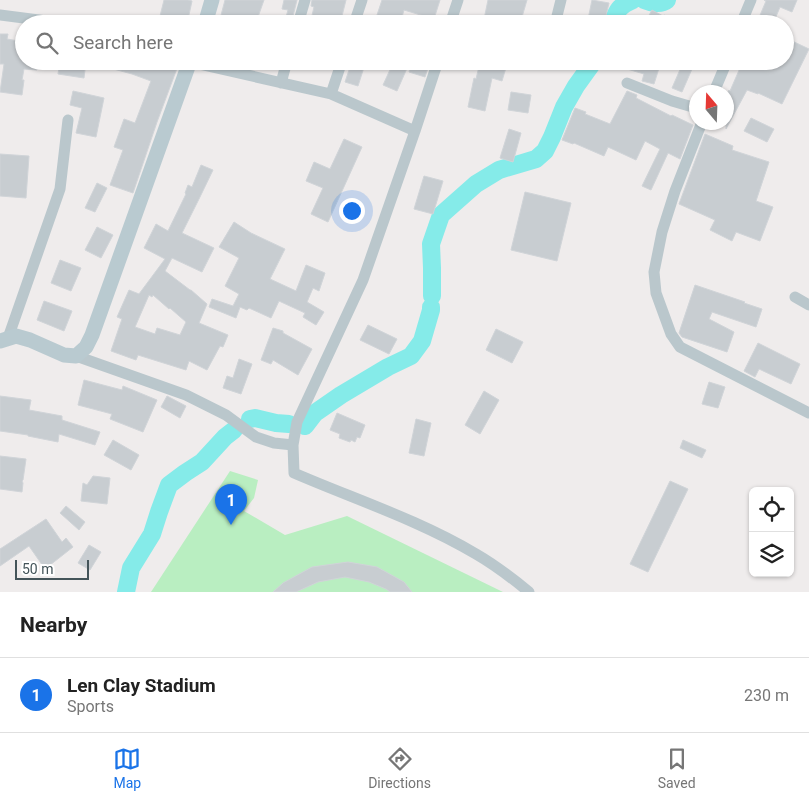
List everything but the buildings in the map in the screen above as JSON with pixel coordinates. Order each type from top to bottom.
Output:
[{"type":"street","points":[[208,15],[212,0]]},
{"type":"street","points":[[301,15],[305,0]]},
{"type":"street","points":[[357,15],[362,0]]},
{"type":"street","points":[[453,15],[458,0]]},
{"type":"street","points":[[557,15],[561,0]]},
{"type":"street","points":[[745,15],[751,0]]},
{"type":"street","points":[[0,15],[15,17]]},
{"type":"street","points":[[76,356],[86,347],[92,335],[187,70]]},
{"type":"street","points":[[225,70],[331,94],[415,131]]},
{"type":"street","points":[[281,83],[285,70]]},
{"type":"street","points":[[331,94],[339,70]]},
{"type":"street","points":[[435,70],[363,280],[297,422],[293,445],[294,473],[423,527],[495,566],[529,592]]},
{"type":"street","points":[[717,85],[723,70]]},
{"type":"street","points":[[628,83],[689,106]]},
{"type":"street","points":[[4,339],[60,189],[68,120]]},
{"type":"street","points":[[699,130],[675,191],[662,232],[654,272],[656,293],[671,334],[680,347],[809,413]]},
{"type":"street","points":[[795,297],[809,305]]},
{"type":"street","points":[[4,339],[16,336],[30,340],[64,355],[76,356],[186,395],[226,416],[256,436],[274,443],[293,445]]},
{"type":"green space","points":[[230,471],[258,480],[254,498],[244,511],[285,535],[347,516],[503,592],[151,592]]},
{"type":"waterway","points":[[615,15],[619,9],[633,0]]},
{"type":"waterway","points":[[644,0],[656,3],[662,3],[667,0]]},
{"type":"waterway","points":[[432,296],[431,244],[441,215],[476,184],[499,170],[536,159],[545,151],[564,107],[588,70]]},
{"type":"waterway","points":[[305,426],[315,413],[341,395],[388,367],[411,356],[422,341],[431,307]]},
{"type":"waterway","points":[[250,419],[255,418],[289,424]]},
{"type":"waterway","points":[[126,592],[131,568],[152,534],[169,485],[202,462],[234,430]]},
{"type":"place","name":"Len Clay Stadium","points":[[231,525]]}]
